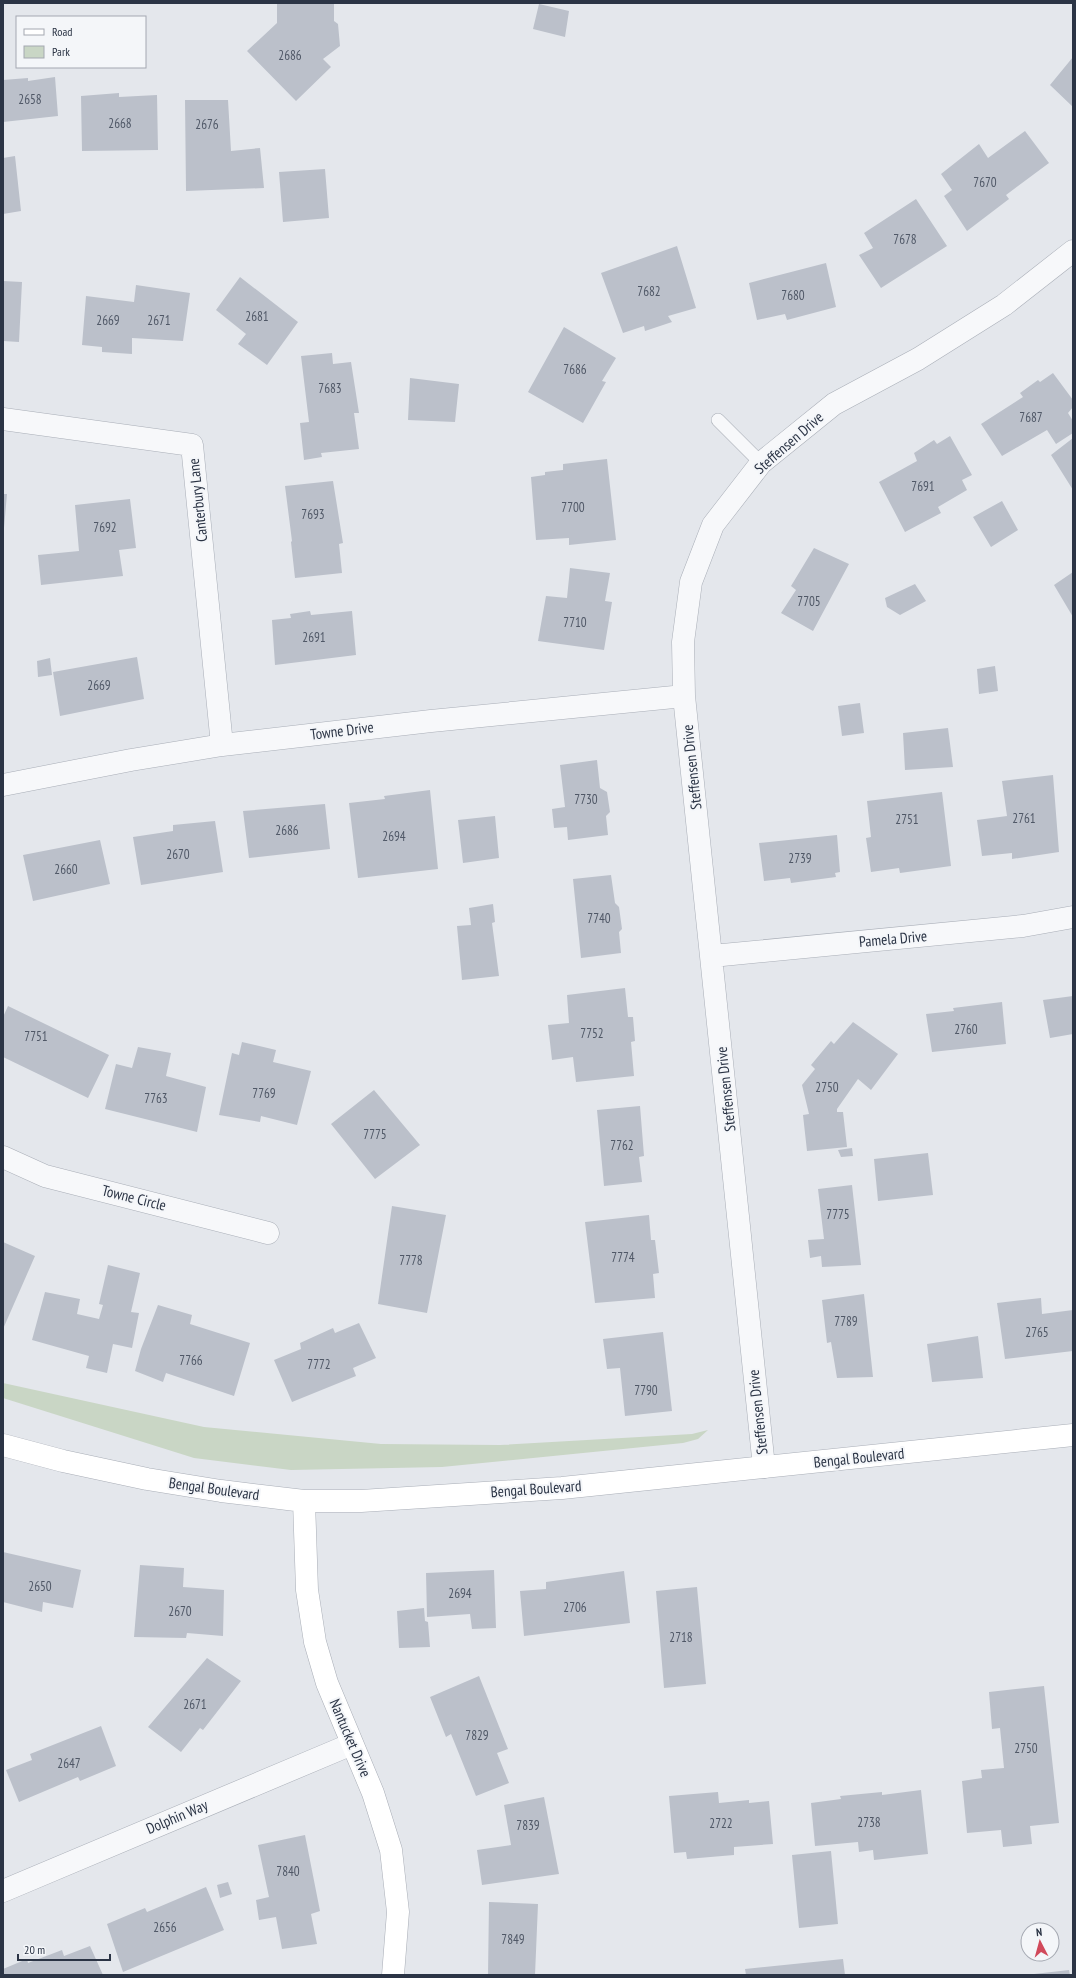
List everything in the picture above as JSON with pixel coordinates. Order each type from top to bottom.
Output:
[{"type":"main road","name":"Bengal Boulevard","points":[[3,1444],[63,1461],[147,1479],[221,1492],[304,1501],[361,1501],[562,1488],[1073,1436]]},
{"type":"main road","name":"Nantucket Drive","points":[[304,1501],[307,1590],[315,1642],[327,1683],[373,1793],[391,1850],[398,1912],[393,1975]]},
{"type":"street","name":"Steffensen Drive","points":[[764,1467],[684,696],[683,642],[691,582],[713,526],[761,463],[834,404],[918,359],[1004,306],[1073,251]]},
{"type":"street","name":"Canterbury Lane","points":[[3,419],[192,445],[222,745]]},
{"type":"street","name":"Towne Drive","points":[[3,785],[131,760],[222,745],[431,721],[684,696]]},
{"type":"street","name":"Pamela Drive","points":[[712,956],[1024,926],[1073,917]]},
{"type":"street","name":"Towne Circle","points":[[3,1157],[45,1176],[268,1233]]},
{"type":"street","name":"Dolphin Way","points":[[3,1891],[352,1744]]},
{"type":"lane","points":[[718,420],[761,463]]},
{"type":"green space","points":[[3,1383],[204,1427],[381,1444],[500,1445],[692,1434],[708,1430],[698,1439],[683,1443],[442,1467],[291,1470],[194,1458],[3,1398]]},
{"type":"building","points":[[277,3],[334,3],[334,21],[338,24],[340,46],[323,59],[331,67],[296,101],[247,51],[277,23]]},
{"type":"building","points":[[539,4],[569,11],[565,37],[533,29]]},
{"type":"building","points":[[1073,57],[1073,107],[1050,85]]},
{"type":"building","points":[[55,77],[58,116],[3,122],[3,80],[28,78],[28,81]]},
{"type":"building","points":[[119,93],[119,97],[157,95],[158,150],[82,151],[81,96]]},
{"type":"building","points":[[185,100],[228,100],[231,151],[260,148],[264,188],[186,191]]},
{"type":"building","points":[[1025,131],[1049,163],[1006,195],[1009,199],[967,231],[944,196],[952,190],[941,174],[979,144],[988,158]]},
{"type":"building","points":[[15,156],[21,211],[3,214],[3,158]]},
{"type":"building","points":[[325,169],[329,218],[283,222],[279,172]]},
{"type":"building","points":[[916,199],[947,246],[881,288],[859,255],[873,248],[864,233]]},
{"type":"building","points":[[677,246],[696,308],[668,316],[672,322],[645,331],[644,326],[623,333],[601,273]]},
{"type":"building","points":[[826,263],[836,307],[787,320],[785,314],[757,320],[749,283]]},
{"type":"building","points":[[240,277],[298,322],[267,365],[238,344],[246,334],[216,310]]},
{"type":"building","points":[[3,281],[22,282],[19,342],[3,341]]},
{"type":"building","points":[[136,285],[190,293],[183,341],[132,338],[132,354],[102,352],[102,347],[82,345],[86,296],[134,302]]},
{"type":"building","points":[[564,327],[616,358],[602,381],[606,382],[583,423],[528,392]]},
{"type":"building","points":[[332,353],[333,364],[351,362],[359,413],[354,413],[359,449],[321,453],[322,457],[304,460],[300,423],[309,422],[301,356]]},
{"type":"building","points":[[1053,373],[1073,400],[1073,407],[1068,413],[1073,421],[1073,433],[1056,444],[1047,430],[1002,456],[981,424],[1023,397],[1020,393],[1038,380],[1040,382]]},
{"type":"building","points":[[410,378],[459,384],[455,422],[408,420]]},
{"type":"building","points":[[950,436],[972,475],[962,480],[967,490],[938,507],[941,513],[905,532],[879,482],[917,461],[914,453],[934,440],[937,444]]},
{"type":"building","points":[[1073,438],[1073,490],[1051,455]]},
{"type":"building","points":[[607,459],[616,540],[569,545],[569,538],[536,540],[531,477],[545,475],[545,472],[563,470],[563,464]]},
{"type":"building","points":[[333,481],[343,543],[339,544],[342,573],[295,578],[285,486]]},
{"type":"building","points":[[3,494],[7,494],[4,528],[3,528]]},
{"type":"building","points":[[130,499],[136,548],[119,550],[123,576],[41,585],[38,555],[79,551],[75,505]]},
{"type":"building","points":[[1002,501],[1018,530],[991,547],[973,517]]},
{"type":"building","points":[[814,548],[849,564],[813,631],[781,613],[796,590],[791,586]]},
{"type":"building","points":[[570,568],[610,573],[605,601],[612,602],[604,650],[538,641],[546,596],[567,598]]},
{"type":"building","points":[[1073,572],[1073,617],[1054,585]]},
{"type":"building","points":[[915,584],[926,601],[900,615],[887,607],[885,598]]},
{"type":"building","points":[[310,611],[311,615],[352,611],[356,655],[275,665],[272,620],[291,618],[290,614]]},
{"type":"building","points":[[137,657],[144,699],[60,716],[53,672]]},
{"type":"building","points":[[50,658],[52,675],[38,677],[37,661]]},
{"type":"building","points":[[995,666],[998,691],[979,694],[977,669]]},
{"type":"building","points":[[860,703],[864,733],[842,736],[838,706]]},
{"type":"building","points":[[948,728],[953,767],[905,770],[903,733]]},
{"type":"building","points":[[597,760],[600,788],[607,792],[610,812],[606,816],[608,835],[568,840],[567,827],[554,828],[552,809],[565,807],[560,765]]},
{"type":"building","points":[[1053,775],[1059,852],[1012,859],[1012,853],[982,856],[977,820],[1007,816],[1002,781]]},
{"type":"building","points":[[430,790],[438,869],[358,878],[349,803],[385,799],[384,796]]},
{"type":"building","points":[[942,792],[951,866],[900,873],[899,868],[871,872],[866,838],[871,837],[867,801]]},
{"type":"building","points":[[325,804],[330,849],[249,858],[243,811]]},
{"type":"building","points":[[495,816],[499,858],[463,863],[458,820]]},
{"type":"building","points":[[215,821],[223,872],[141,885],[133,837],[173,831],[173,825]]},
{"type":"building","points":[[837,835],[840,872],[835,873],[836,877],[791,883],[790,878],[764,881],[759,843]]},
{"type":"building","points":[[100,840],[110,884],[33,901],[23,855]]},
{"type":"building","points":[[611,875],[615,903],[619,907],[622,929],[619,932],[621,953],[581,958],[573,879]]},
{"type":"building","points":[[493,904],[495,922],[492,923],[499,976],[462,980],[457,926],[471,925],[469,908]]},
{"type":"building","points":[[625,988],[628,1017],[633,1017],[635,1041],[631,1042],[634,1076],[576,1082],[573,1057],[552,1060],[548,1025],[569,1023],[567,995]]},
{"type":"building","points":[[1073,996],[1073,1034],[1050,1038],[1043,1000]]},
{"type":"building","points":[[1002,1002],[1006,1044],[932,1052],[926,1014],[954,1011],[953,1008]]},
{"type":"building","points":[[8,1006],[109,1055],[88,1098],[3,1057],[3,1017]]},
{"type":"building","points":[[853,1022],[898,1054],[871,1090],[858,1079],[837,1109],[837,1112],[843,1112],[847,1147],[807,1151],[803,1115],[809,1114],[802,1085],[815,1069],[811,1065],[831,1041],[834,1044]]},
{"type":"building","points":[[242,1042],[276,1050],[273,1062],[311,1071],[297,1125],[261,1116],[260,1122],[219,1115],[232,1053],[239,1055]]},
{"type":"building","points":[[138,1047],[171,1053],[166,1076],[206,1087],[197,1132],[105,1109],[116,1064],[132,1068]]},
{"type":"building","points":[[374,1090],[420,1145],[375,1179],[331,1124]]},
{"type":"building","points":[[640,1106],[644,1156],[639,1157],[642,1182],[604,1186],[597,1110]]},
{"type":"building","points":[[852,1148],[853,1156],[841,1157],[838,1150]]},
{"type":"building","points":[[928,1153],[933,1195],[878,1201],[874,1159]]},
{"type":"building","points":[[852,1185],[861,1265],[822,1267],[821,1256],[810,1258],[808,1240],[824,1239],[818,1189]]},
{"type":"building","points":[[392,1206],[446,1215],[427,1313],[378,1304]]},
{"type":"building","points":[[649,1215],[651,1240],[655,1240],[659,1273],[653,1274],[655,1298],[595,1303],[585,1222]]},
{"type":"building","points":[[3,1242],[35,1256],[3,1329]]},
{"type":"building","points":[[108,1265],[140,1273],[131,1312],[139,1313],[132,1348],[113,1344],[107,1373],[86,1368],[89,1356],[32,1340],[45,1292],[80,1299],[77,1314],[99,1319],[103,1305],[99,1304]]},
{"type":"building","points":[[864,1294],[873,1377],[837,1378],[831,1342],[827,1343],[822,1300]]},
{"type":"building","points":[[1041,1298],[1042,1314],[1073,1310],[1073,1351],[1005,1359],[997,1303]]},
{"type":"building","points":[[158,1305],[192,1315],[190,1324],[250,1343],[234,1396],[166,1373],[163,1382],[135,1371],[141,1349]]},
{"type":"building","points":[[359,1323],[376,1358],[353,1368],[356,1376],[292,1402],[274,1360],[301,1349],[300,1343],[333,1328],[335,1333]]},
{"type":"building","points":[[663,1332],[672,1411],[625,1416],[620,1368],[607,1369],[603,1339]]},
{"type":"building","points":[[978,1336],[983,1378],[932,1382],[927,1344]]},
{"type":"building","points":[[3,1552],[81,1570],[73,1608],[43,1602],[42,1612],[3,1602]]},
{"type":"building","points":[[140,1565],[184,1568],[183,1587],[224,1590],[223,1636],[187,1633],[186,1638],[134,1637]]},
{"type":"building","points":[[494,1570],[496,1628],[472,1629],[470,1614],[427,1617],[426,1573]]},
{"type":"building","points":[[624,1571],[630,1623],[524,1636],[520,1591],[546,1589],[546,1582]]},
{"type":"building","points":[[697,1587],[706,1684],[664,1688],[656,1591]]},
{"type":"building","points":[[424,1608],[425,1621],[428,1622],[430,1647],[399,1648],[397,1611]]},
{"type":"building","points":[[207,1658],[241,1681],[203,1730],[200,1728],[181,1752],[148,1727]]},
{"type":"building","points":[[479,1676],[508,1749],[497,1753],[509,1783],[476,1796],[451,1734],[446,1737],[430,1697]]},
{"type":"building","points":[[1044,1686],[1059,1823],[1030,1826],[1032,1844],[1003,1847],[1001,1830],[967,1833],[962,1781],[982,1778],[981,1770],[1004,1768],[1000,1728],[992,1729],[989,1692]]},
{"type":"building","points":[[101,1726],[116,1766],[80,1781],[78,1777],[19,1802],[6,1770],[32,1760],[30,1754]]},
{"type":"building","points":[[921,1790],[928,1854],[874,1860],[873,1850],[859,1852],[858,1842],[815,1846],[811,1803],[841,1799],[840,1796],[882,1792],[882,1795]]},
{"type":"building","points":[[718,1792],[719,1803],[749,1800],[749,1803],[769,1801],[773,1844],[734,1847],[734,1855],[687,1859],[686,1852],[674,1853],[669,1796]]},
{"type":"building","points":[[544,1797],[559,1874],[482,1885],[477,1850],[511,1845],[504,1805]]},
{"type":"building","points":[[305,1835],[320,1911],[311,1914],[317,1944],[282,1949],[276,1917],[259,1920],[256,1900],[269,1897],[258,1845]]},
{"type":"building","points":[[831,1851],[838,1924],[799,1928],[792,1855]]},
{"type":"building","points":[[228,1882],[232,1894],[220,1898],[217,1885]]},
{"type":"building","points":[[206,1887],[224,1930],[123,1972],[107,1924],[145,1908],[147,1912]]},
{"type":"building","points":[[489,1902],[538,1904],[535,1975],[488,1975]]},
{"type":"building","points":[[90,1946],[103,1975],[3,1975],[3,1969],[27,1959],[28,1963],[62,1950],[64,1956]]},
{"type":"building","points":[[843,1959],[845,1975],[746,1975],[745,1969]]},
{"type":"building","points":[[1069,1970],[1070,1975],[1034,1975],[1034,1974]]}]
